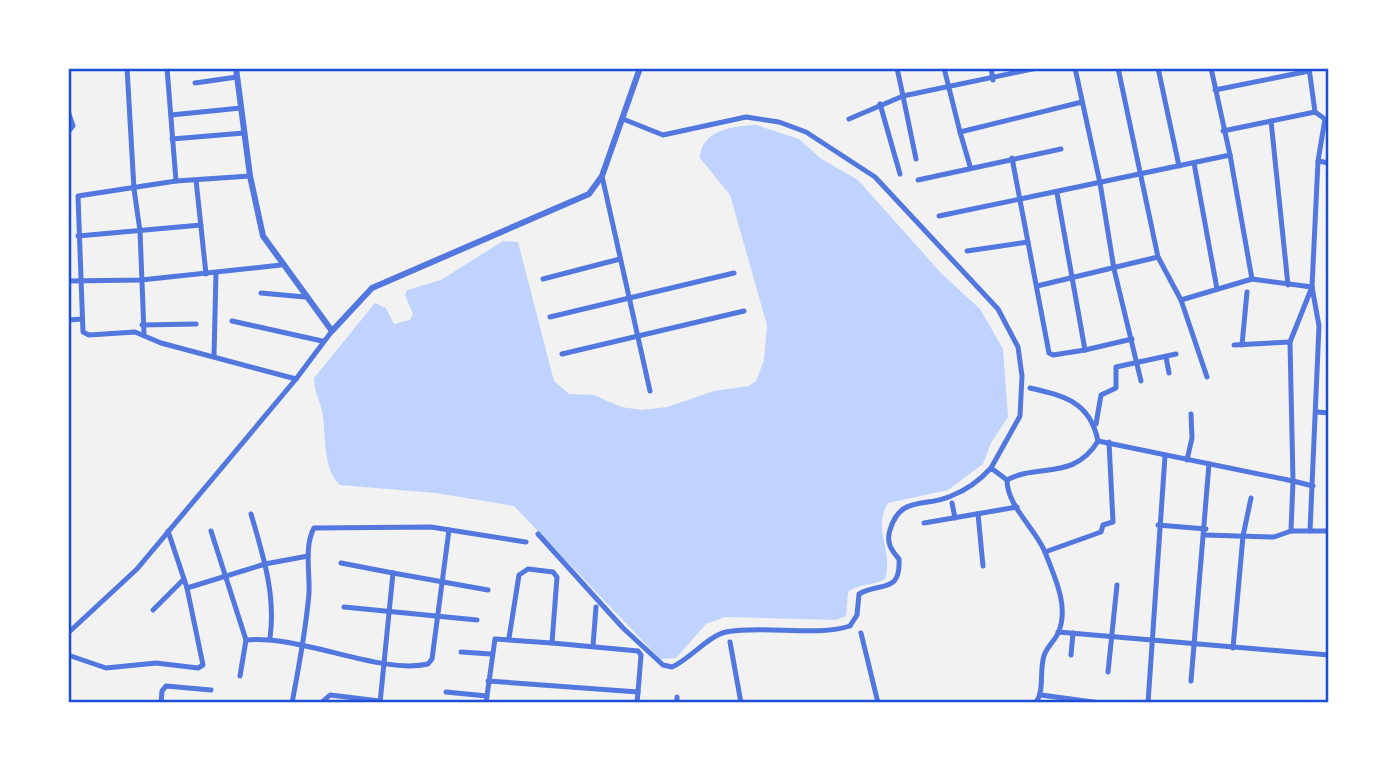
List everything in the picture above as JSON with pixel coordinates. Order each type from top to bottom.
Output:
[{"type":"street","points":[[127,68],[134,189],[140,231],[144,333],[150,339],[296,379]]},
{"type":"street","points":[[167,68],[176,181]]},
{"type":"street","points":[[236,68],[250,176],[263,236],[281,265],[332,331]]},
{"type":"street","points":[[68,633],[137,569],[296,379],[322,341],[372,288],[589,194],[602,176],[640,68]]},
{"type":"street","points":[[897,68],[916,159]]},
{"type":"street","points":[[944,68],[971,166]]},
{"type":"street","points":[[990,68],[993,80]]},
{"type":"street","points":[[849,118],[903,96],[993,80],[1035,68]]},
{"type":"street","points":[[1075,68],[1100,183],[1114,269],[1141,381]]},
{"type":"street","points":[[1118,68],[1158,257],[1181,300],[1207,377]]},
{"type":"street","points":[[1158,68],[1179,166]]},
{"type":"street","points":[[1211,68],[1252,279]]},
{"type":"street","points":[[1215,90],[1309,70],[1315,112]]},
{"type":"street","points":[[195,83],[237,77]]},
{"type":"street","points":[[960,132],[1082,102]]},
{"type":"street","points":[[880,104],[900,174]]},
{"type":"street","points":[[171,115],[241,108]]},
{"type":"street","points":[[68,111],[73,125],[68,132]]},
{"type":"street","points":[[1223,131],[1315,112],[1327,120],[1318,161],[1312,287],[1319,326],[1310,531]]},
{"type":"street","points":[[538,534],[623,628],[663,666],[672,667],[723,633],[793,628],[830,631],[850,626],[857,615],[859,594],[891,585],[896,580],[899,559],[892,550],[888,536],[895,513],[906,506],[949,498],[980,480],[991,468],[1020,416],[1022,376],[1018,347],[998,309],[875,177],[806,132],[779,122],[746,117],[663,135],[622,119]]},
{"type":"street","points":[[1271,121],[1288,285]]},
{"type":"street","points":[[172,139],[244,133]]},
{"type":"street","points":[[918,180],[971,166],[1061,149]]},
{"type":"street","points":[[939,216],[1230,155]]},
{"type":"street","points":[[1012,158],[1050,354],[1085,350],[1132,339]]},
{"type":"street","points":[[1318,161],[1329,163]]},
{"type":"street","points":[[1194,163],[1217,289]]},
{"type":"street","points":[[144,333],[86,335],[82,319],[78,196],[176,181],[250,176]]},
{"type":"street","points":[[602,176],[650,391]]},
{"type":"street","points":[[196,180],[206,274]]},
{"type":"street","points":[[1057,193],[1085,350]]},
{"type":"street","points":[[78,236],[201,225]]},
{"type":"street","points":[[967,251],[1028,242]]},
{"type":"street","points":[[1037,286],[1158,257]]},
{"type":"street","points":[[543,279],[620,259]]},
{"type":"street","points":[[68,281],[141,280],[281,265]]},
{"type":"street","points":[[214,356],[216,273]]},
{"type":"street","points":[[550,317],[734,273]]},
{"type":"street","points":[[1181,300],[1252,279],[1312,287]]},
{"type":"street","points":[[1291,531],[1293,481],[1290,342],[1312,287]]},
{"type":"street","points":[[1242,345],[1247,292]]},
{"type":"street","points":[[261,293],[305,297]]},
{"type":"street","points":[[562,354],[744,310]]},
{"type":"street","points":[[68,320],[82,319]]},
{"type":"street","points":[[232,321],[322,341]]},
{"type":"street","points":[[142,325],[196,324]]},
{"type":"street","points":[[1234,345],[1290,342]]},
{"type":"street","points":[[1096,429],[1101,395],[1116,388],[1116,367],[1176,354]]},
{"type":"street","points":[[1166,357],[1169,373]]},
{"type":"street","points":[[1007,480],[1065,467],[1090,455],[1098,441],[1096,429],[1088,413],[1051,393],[1030,388]]},
{"type":"street","points":[[1317,412],[1329,413]]},
{"type":"street","points":[[1187,460],[1192,438],[1191,414]]},
{"type":"street","points":[[1098,441],[1313,486]]},
{"type":"street","points":[[1045,552],[1100,533],[1103,525],[1113,522],[1109,442]]},
{"type":"street","points":[[1148,703],[1164,456]]},
{"type":"street","points":[[1191,681],[1209,464]]},
{"type":"street","points":[[991,468],[1007,480],[1017,507],[1035,530],[1062,604],[1058,632],[1043,657],[1041,695],[1036,703]]},
{"type":"street","points":[[1233,648],[1243,536],[1251,498]]},
{"type":"street","points":[[952,503],[955,518]]},
{"type":"street","points":[[924,523],[1017,507]]},
{"type":"street","points":[[251,514],[274,611],[270,638]]},
{"type":"street","points":[[978,514],[983,566]]},
{"type":"street","points":[[1158,525],[1243,536],[1273,537],[1291,531],[1329,531]]},
{"type":"street","points":[[292,703],[304,645],[309,590],[308,556],[312,531],[318,526],[430,527],[526,541]]},
{"type":"street","points":[[246,640],[270,638],[385,662],[425,665],[431,662],[435,617],[449,530]]},
{"type":"street","points":[[68,654],[106,668],[156,663],[201,666],[204,660],[187,588],[168,531]]},
{"type":"street","points":[[211,531],[246,640],[240,676]]},
{"type":"street","points":[[187,588],[265,564],[308,556]]},
{"type":"street","points":[[341,563],[488,590]]},
{"type":"street","points":[[509,638],[519,575],[528,569],[547,570],[557,577],[552,643]]},
{"type":"street","points":[[321,703],[323,698],[330,695],[380,702],[393,573]]},
{"type":"street","points":[[153,610],[184,579]]},
{"type":"street","points":[[1108,672],[1117,585]]},
{"type":"street","points":[[344,607],[477,620]]},
{"type":"street","points":[[593,646],[596,607]]},
{"type":"street","points":[[1058,632],[1329,655]]},
{"type":"street","points":[[861,633],[878,703]]},
{"type":"street","points":[[1071,655],[1073,633]]},
{"type":"street","points":[[486,703],[495,639],[509,638],[638,651],[641,654],[636,703]]},
{"type":"street","points":[[730,642],[741,703]]},
{"type":"street","points":[[461,652],[491,654]]},
{"type":"street","points":[[488,681],[638,692]]},
{"type":"street","points":[[161,703],[162,691],[166,686],[211,690]]},
{"type":"street","points":[[446,692],[487,695]]},
{"type":"street","points":[[1041,695],[1101,703]]},
{"type":"water","points":[[756,125],[799,139],[820,158],[858,180],[941,273],[980,309],[1003,349],[1008,417],[991,443],[983,464],[948,490],[888,503],[882,522],[887,559],[885,579],[848,592],[846,616],[836,620],[725,617],[706,624],[676,658],[660,659],[514,506],[436,493],[340,485],[334,478],[327,460],[322,411],[314,378],[375,303],[386,308],[394,324],[410,320],[413,314],[405,295],[407,290],[441,280],[503,241],[518,242],[554,381],[569,394],[594,395],[621,407],[642,410],[667,407],[714,391],[749,386],[756,381],[764,360],[767,325],[730,195],[700,158],[706,141],[720,131]]}]
